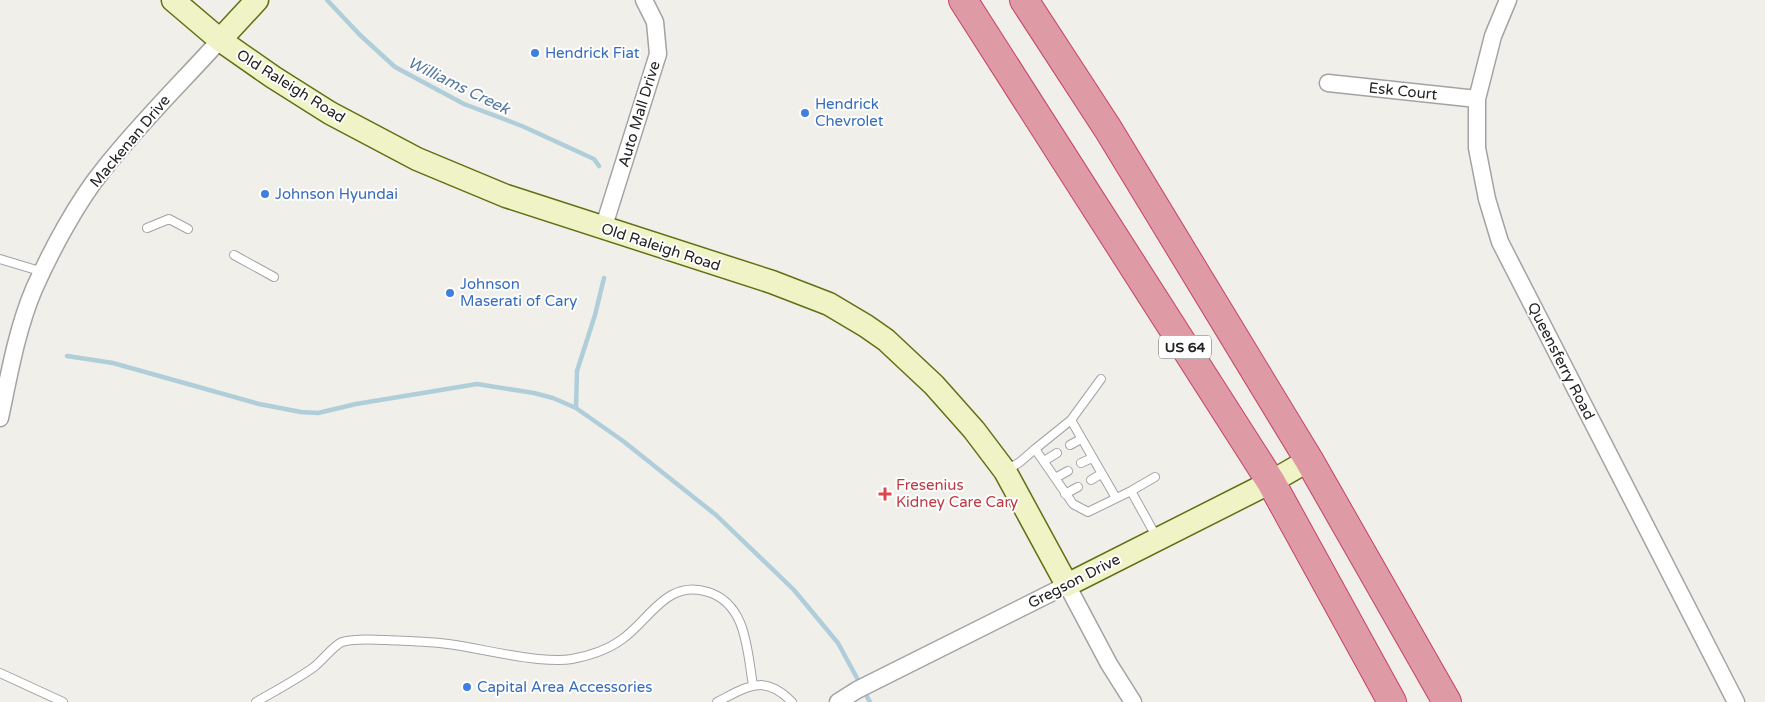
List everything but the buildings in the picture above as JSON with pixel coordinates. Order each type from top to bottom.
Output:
[{"type":"highway","name":"US 64","points":[[963,0],[1271,482],[1392,702]]},
{"type":"highway","name":"US 64","points":[[1024,0],[1108,129],[1309,460],[1447,702]]},
{"type":"street","name":"Old Raleigh Road","points":[[173,0],[220,40],[273,78],[330,113],[417,159],[506,196],[772,282],[829,304],[886,340],[934,385],[974,430],[1005,471],[1067,585]]},
{"type":"street","name":"Mackenan Drive","points":[[0,418],[23,321],[34,289],[68,223],[102,171],[155,108],[257,0]]},
{"type":"street","name":"Auto Mall Drive","points":[[603,228],[658,54],[655,22],[644,0]]},
{"type":"street","name":"Queensferry Road","points":[[1508,0],[1493,36],[1477,99],[1477,148],[1487,199],[1500,242],[1736,702]]},
{"type":"street","name":"Esk Court","points":[[1328,83],[1477,99]]},
{"type":"street","name":"Gregson Drive","points":[[838,702],[1157,538],[1271,482],[1309,460]]},
{"type":"street","points":[[1067,585],[1109,664],[1133,702]]},
{"type":"lane","points":[[147,228],[169,219],[188,229]]},
{"type":"lane","points":[[234,255],[274,277]]},
{"type":"lane","points":[[0,259],[43,272]]},
{"type":"lane","points":[[1005,471],[1020,462],[1071,420],[1101,379]]},
{"type":"lane","points":[[1071,420],[1080,439],[1116,498]]},
{"type":"lane","points":[[1070,445],[1080,439]]},
{"type":"lane","points":[[1035,449],[1073,504],[1088,512],[1156,477]]},
{"type":"lane","points":[[1044,461],[1057,453]]},
{"type":"lane","points":[[1081,463],[1092,458]]},
{"type":"lane","points":[[1055,478],[1068,471]]},
{"type":"lane","points":[[1091,480],[1101,474]]},
{"type":"lane","points":[[1065,494],[1078,488]]},
{"type":"lane","points":[[1132,491],[1157,538]]},
{"type":"lane","points":[[256,702],[315,666],[340,642],[361,639],[447,644],[514,656],[570,660],[600,651],[620,641],[670,595],[690,589],[709,592],[721,598],[738,616],[753,685]]},
{"type":"lane","points":[[0,672],[63,702]]},
{"type":"lane","points":[[717,702],[753,685],[766,686],[781,691],[792,702]]},
{"type":"waterway","name":"Williams Creek","points":[[327,0],[360,35],[395,67],[464,104],[522,126],[594,159],[599,166]]},
{"type":"waterway","name":"Williams Creek","points":[[576,408],[577,371],[595,315],[604,278]]},
{"type":"waterway","points":[[67,356],[113,363],[259,404],[301,412],[318,413],[356,404],[477,384],[553,398],[576,408],[623,441],[716,515],[794,590],[838,643],[870,702]]},
{"type":"place","name":"Hendrick Fiat","points":[[535,53]]},
{"type":"place","name":"Hendrick Chevrolet","points":[[805,113]]},
{"type":"place","name":"Johnson Hyundai","points":[[265,194]]},
{"type":"place","name":"Johnson Maserati of Cary","points":[[450,293]]},
{"type":"place","name":"Fresenius Kidney Care Cary","points":[[885,494]]},
{"type":"place","name":"Capital Area Accessories","points":[[467,687]]}]
